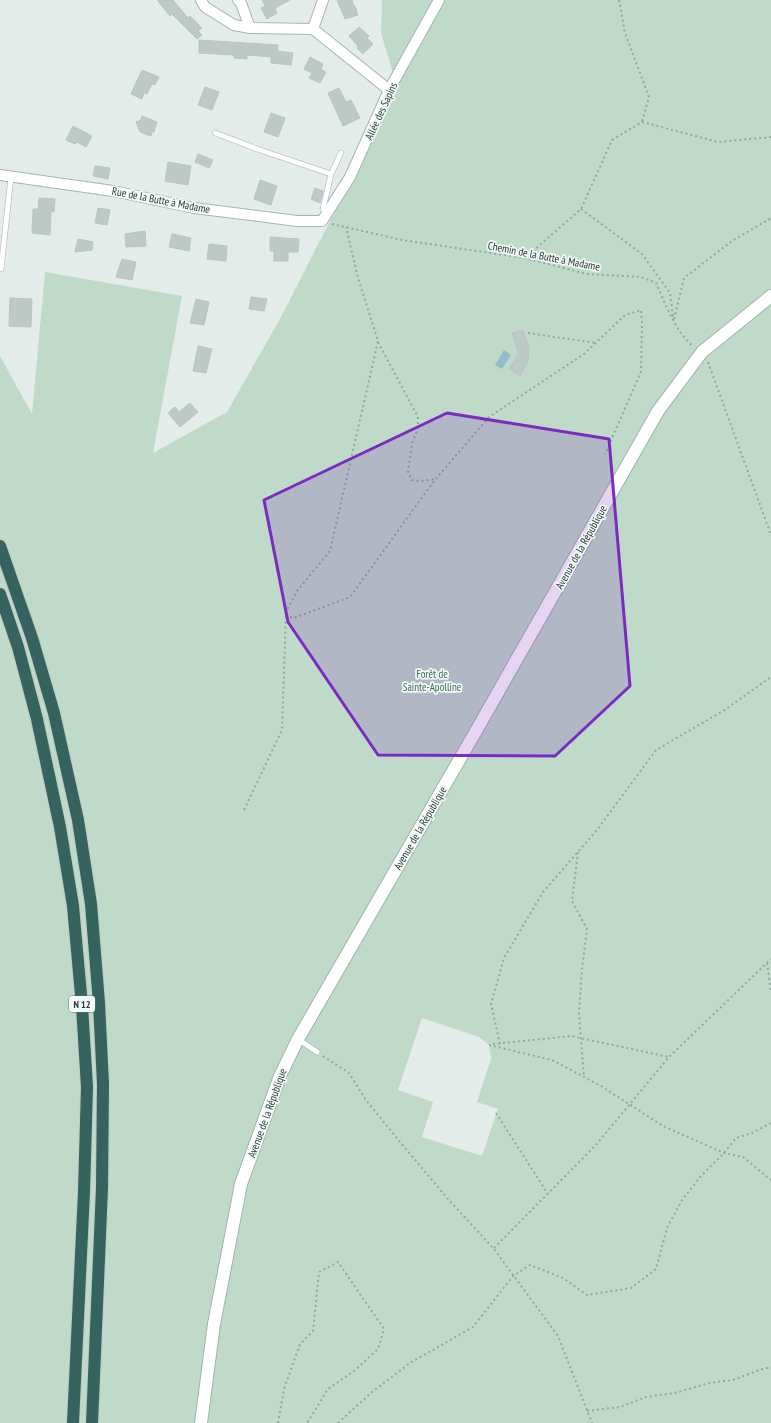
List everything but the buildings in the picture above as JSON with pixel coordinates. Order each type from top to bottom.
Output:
[{"type":"highway","name":"N 12","points":[[0,546],[32,638],[54,714],[78,820],[91,904],[99,1003],[103,1084],[102,1188],[92,1423]]},
{"type":"highway","name":"N 12","points":[[0,594],[18,647],[37,719],[60,827],[73,906],[81,991],[87,1087],[84,1200],[73,1423]]},
{"type":"main road","name":"Avenue de la République","points":[[201,1423],[214,1324],[242,1184],[280,1076],[298,1039],[492,704],[658,411],[702,352],[771,296]]},
{"type":"street","points":[[201,0],[205,7],[234,25],[250,28],[313,29],[390,90]]},
{"type":"street","points":[[238,0],[241,3],[250,28]]},
{"type":"street","points":[[313,29],[323,0]]},
{"type":"street","name":"Allée des Sapins","points":[[322,221],[350,177],[390,90],[439,0]]},
{"type":"street","name":"Rue de la Butte à Madame","points":[[0,175],[113,191],[194,208],[297,221],[322,221]]},
{"type":"lane","points":[[215,133],[331,174]]},
{"type":"lane","points":[[328,212],[323,209],[331,174],[341,153]]},
{"type":"lane","points":[[1,268],[11,177]]},
{"type":"lane","points":[[298,1039],[318,1052]]},
{"type":"path","points":[[525,258],[582,209],[612,140],[642,122],[649,97],[625,33],[619,0]]},
{"type":"path","points":[[642,122],[718,142],[771,137]]},
{"type":"path","points":[[582,209],[642,254],[670,293],[673,320]]},
{"type":"path","points":[[673,320],[684,278],[732,241],[771,218]]},
{"type":"path","name":"Chemin de la Butte à Madame","points":[[322,221],[346,228],[402,240],[525,258],[587,274],[641,277],[656,283],[673,320],[686,341],[702,352]]},
{"type":"path","points":[[346,228],[358,278],[378,341],[418,417],[418,428],[412,444],[408,472],[412,480],[422,481],[436,478]]},
{"type":"path","points":[[285,616],[294,618],[350,597],[436,478],[489,417],[584,354],[624,315],[641,310],[641,372],[605,454]]},
{"type":"path","points":[[528,333],[596,343]]},
{"type":"path","points":[[244,810],[282,730],[285,616],[298,592],[330,551],[378,341]]},
{"type":"path","points":[[702,352],[709,365],[771,535]]},
{"type":"path","points":[[500,1044],[491,1004],[504,958],[543,892],[597,830],[656,750],[723,711],[771,677]]},
{"type":"path","points":[[578,851],[572,900],[587,929],[579,1006],[584,1077]]},
{"type":"path","points":[[494,1249],[595,1146],[669,1057],[771,959]]},
{"type":"path","points":[[766,963],[771,992]]},
{"type":"path","points":[[669,1057],[571,1036],[489,1045],[552,1060],[630,1104],[663,1126],[724,1153],[743,1156],[771,1180]]},
{"type":"path","points":[[318,1052],[349,1072],[366,1100],[391,1131],[447,1198],[494,1249],[558,1336],[592,1423]]},
{"type":"path","points":[[496,1113],[548,1194]]},
{"type":"path","points":[[338,1423],[372,1392],[410,1363],[473,1327],[513,1276],[530,1265],[563,1278],[587,1295],[632,1288],[656,1268],[667,1228],[682,1200],[701,1176],[724,1153],[736,1138],[752,1133],[771,1123]]},
{"type":"path","points":[[278,1423],[284,1389],[300,1344],[312,1331],[319,1272],[338,1262],[384,1329],[378,1349],[354,1371],[328,1389],[307,1423]]},
{"type":"path","points":[[587,1411],[620,1407],[646,1397],[675,1393],[709,1383],[732,1380],[765,1368],[771,1368]]},
{"type":"highlighted area","points":[[447,413],[609,439],[630,686],[555,756],[378,755],[288,622],[264,500]]},
{"type":"green space","name":"Forêt de Sainte-Apolline","points":[[382,0],[771,0],[771,1423],[0,1423],[0,356],[32,414],[45,272],[182,296],[153,453],[227,412],[280,319],[383,117],[393,73],[381,33]],"holes":[[[422,1018],[479,1037],[489,1045],[491,1059],[477,1102],[498,1109],[482,1156],[422,1137],[433,1102],[398,1090]]]},
{"type":"water","points":[[504,350],[511,355],[502,369],[495,365]]}]
